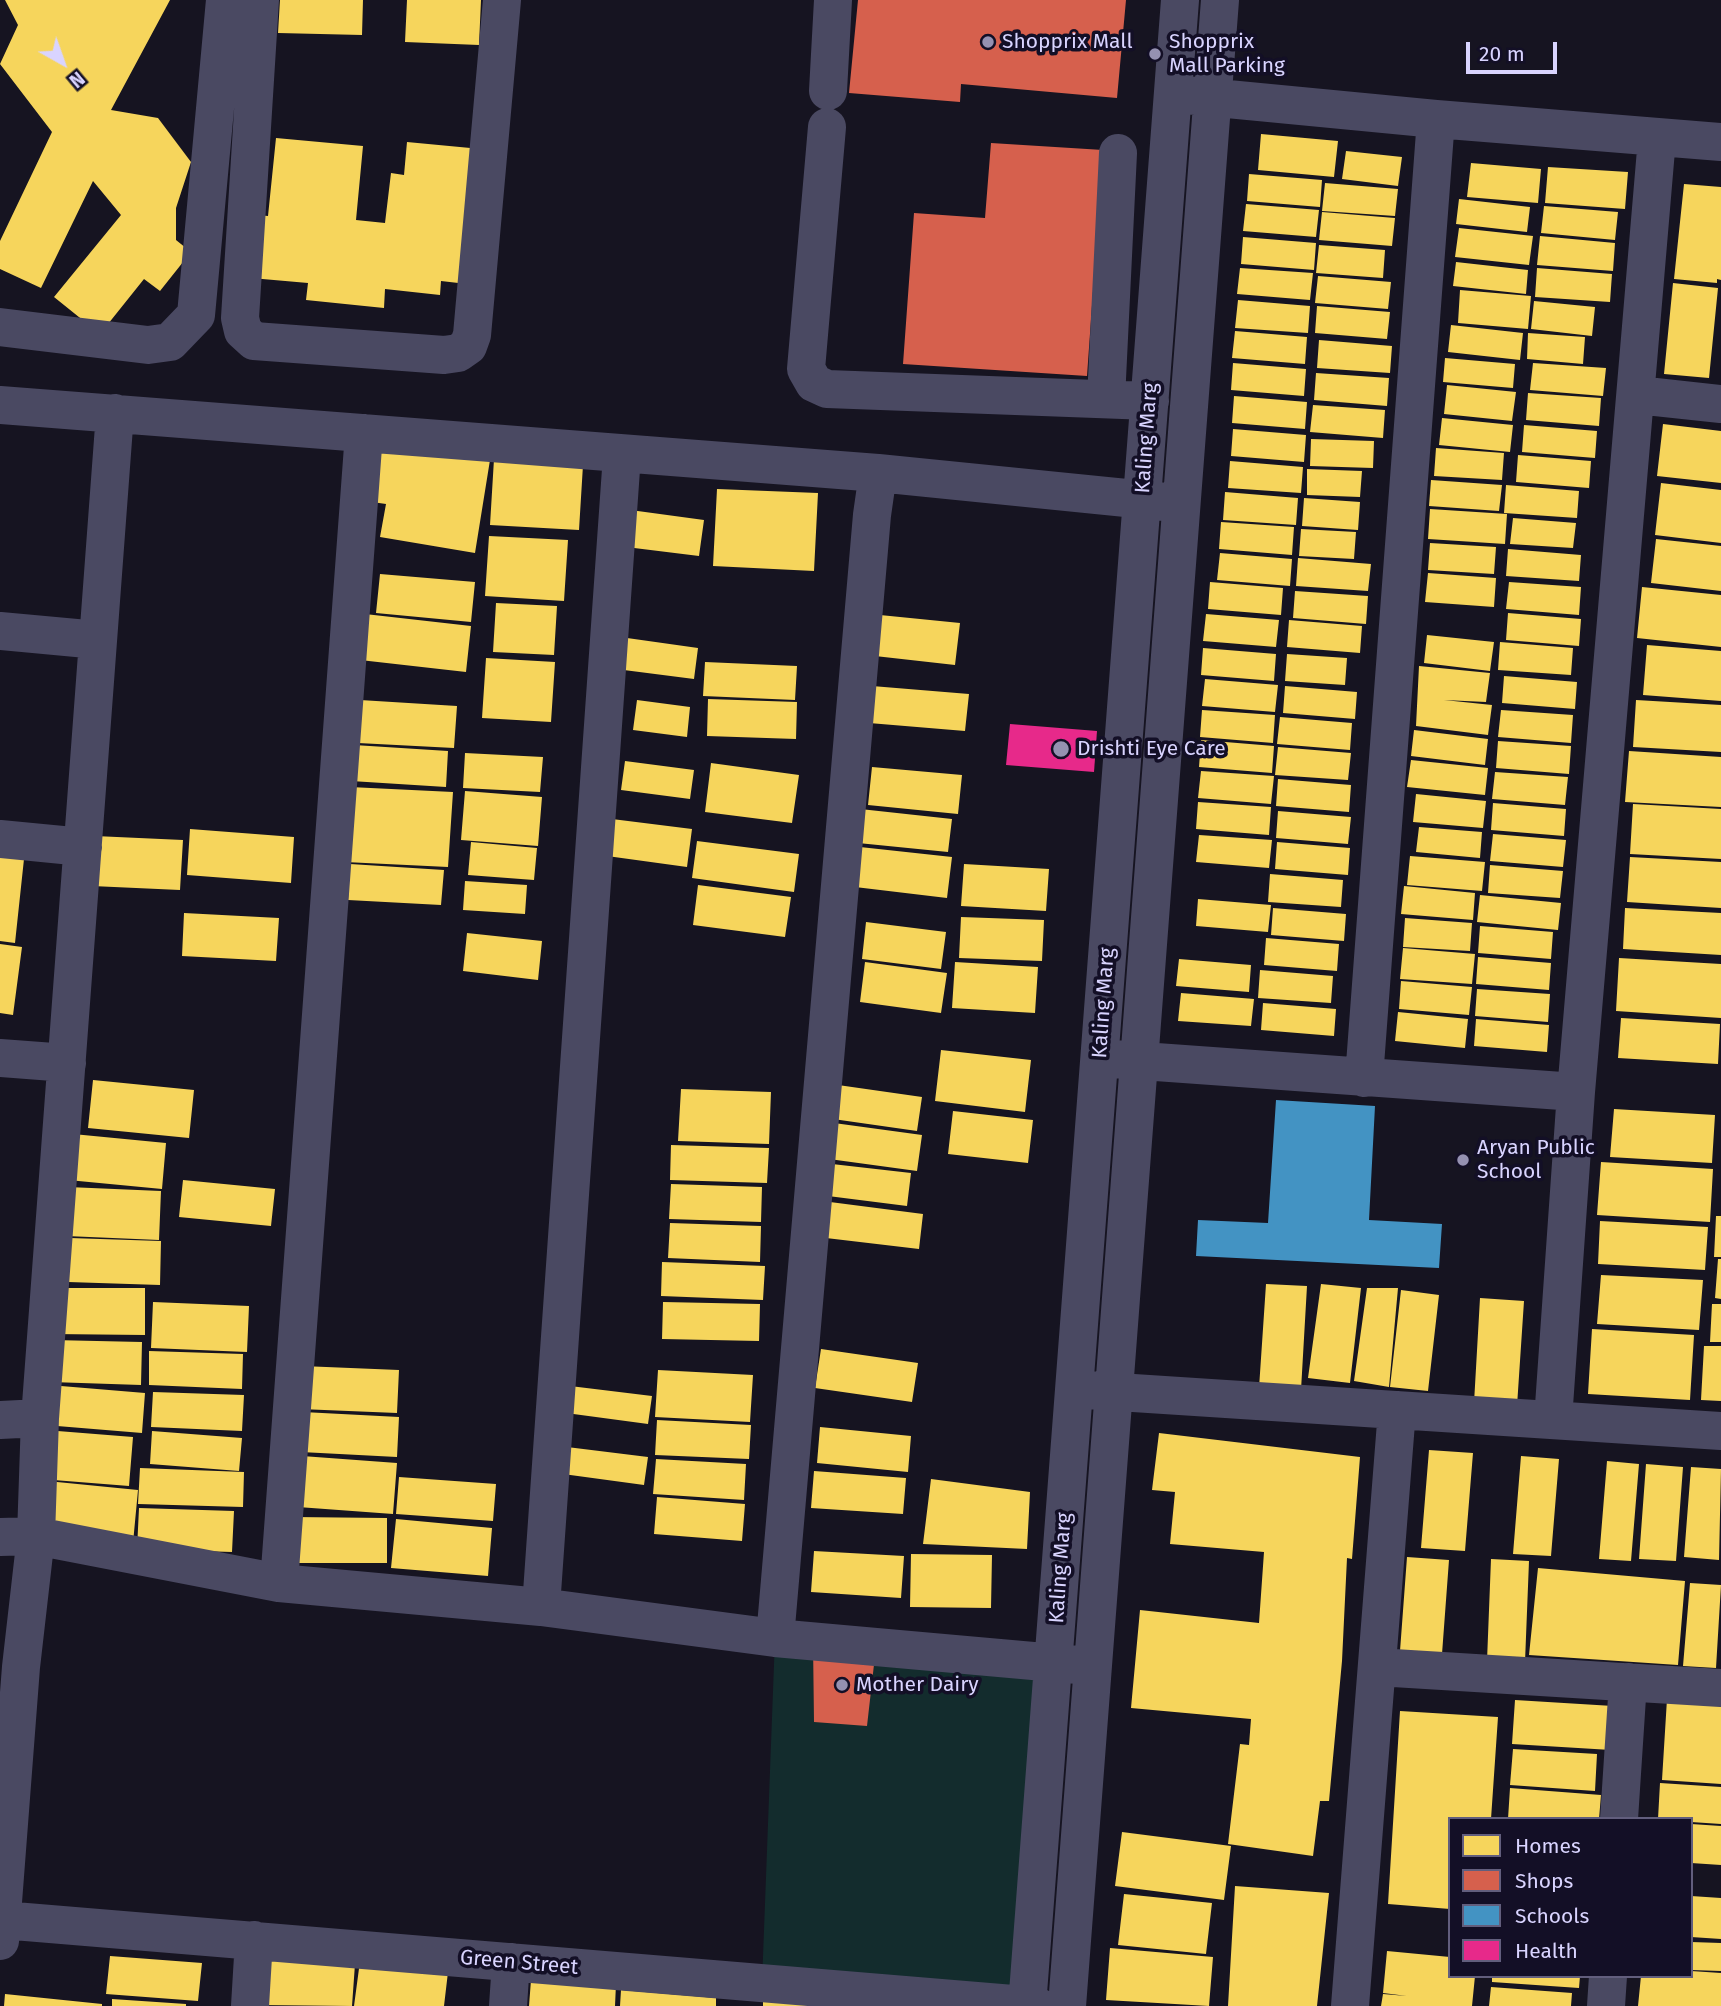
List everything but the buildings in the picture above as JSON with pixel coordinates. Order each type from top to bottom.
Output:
[{"type":"street","points":[[0,327],[148,345],[170,342],[195,315],[225,0]]},
{"type":"street","points":[[260,0],[240,318],[243,331],[254,341],[444,355],[458,353],[468,346],[472,335],[502,0]]},
{"type":"street","points":[[833,0],[806,369],[814,383],[827,389],[1150,401]]},
{"type":"street","name":"Kaling Marg","points":[[1027,2006],[1180,0]]},
{"type":"street","name":"Kaling Marg","points":[[1067,2006],[1220,0]]},
{"type":"street","points":[[1173,94],[1721,142]]},
{"type":"street","points":[[1364,1077],[1436,119]]},
{"type":"street","points":[[1553,1420],[1576,1092],[1657,138]]},
{"type":"street","points":[[1106,399],[1118,153]]},
{"type":"street","points":[[1637,395],[1721,404]]},
{"type":"street","points":[[0,405],[878,473],[1181,503]]},
{"type":"street","points":[[1,1931],[10,1667],[18,1537],[40,1418],[115,413]]},
{"type":"street","points":[[279,1583],[364,433]]},
{"type":"street","points":[[541,1607],[622,455]]},
{"type":"street","points":[[775,1638],[872,515],[878,473]]},
{"type":"street","points":[[0,631],[99,640]]},
{"type":"street","points":[[0,839],[83,847]]},
{"type":"street","points":[[0,1058],[66,1063]]},
{"type":"street","points":[[1100,1058],[1576,1092]]},
{"type":"street","points":[[1074,1389],[1721,1431]]},
{"type":"street","points":[[1350,2006],[1397,1410]]},
{"type":"street","points":[[0,1420],[40,1418]]},
{"type":"street","points":[[18,1537],[279,1583],[541,1607],[775,1638],[1093,1667]]},
{"type":"street","points":[[1377,1667],[1721,1688]]},
{"type":"street","points":[[1619,1817],[1628,1682]]},
{"type":"street","name":"Green Street","points":[[1,1931],[254,1940],[511,1962],[761,1995],[1037,2006]]},
{"type":"street","points":[[250,2006],[254,1940]]},
{"type":"street","points":[[508,2006],[511,1962]]},
{"type":"street","points":[[1606,2006],[1608,1978]]},
{"type":"green space","points":[[775,1638],[1054,1663],[1027,2005],[762,1983]]},
{"type":"place","name":"Shopprix Mall","points":[[988,42]]},
{"type":"place","name":"Shopprix Mall Parking","points":[[1155,54]]},
{"type":"place","name":"Drishti Eye Care","points":[[1061,749]]},
{"type":"place","name":"Aryan Public School","points":[[1463,1160]]},
{"type":"place","name":"Mother Dairy","points":[[842,1685]]}]
